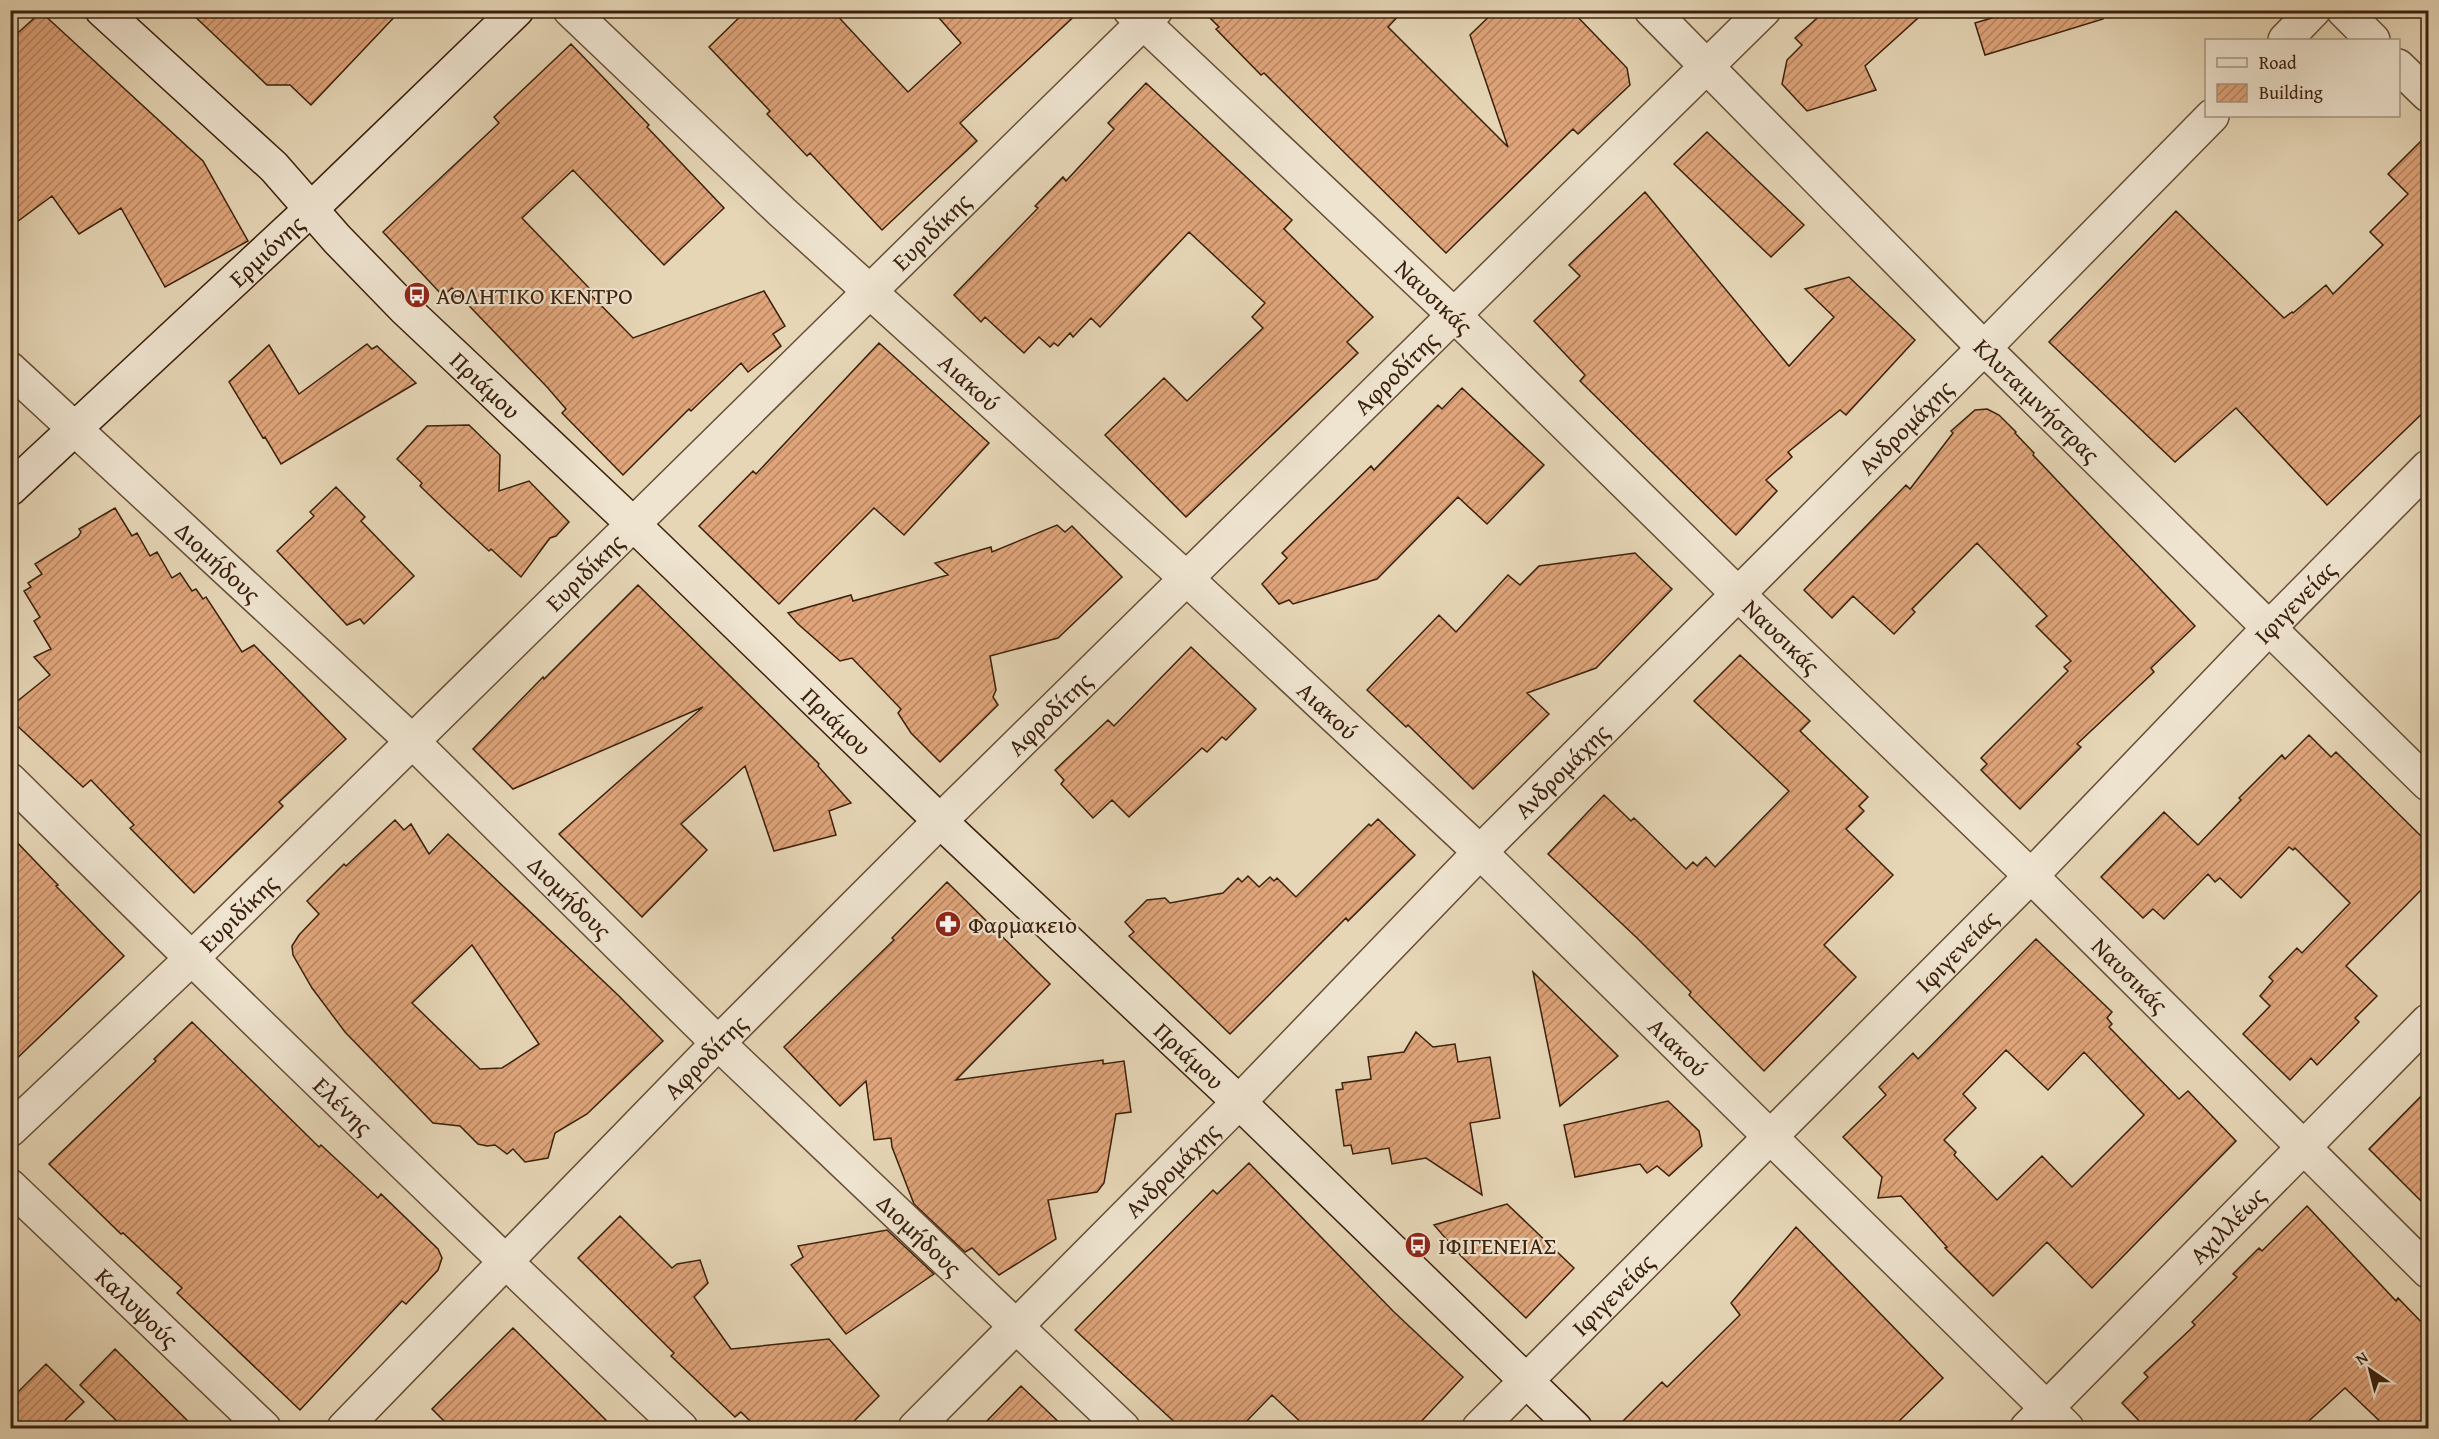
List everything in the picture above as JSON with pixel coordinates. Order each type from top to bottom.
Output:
[{"type":"street","name":"Πριάμου","points":[[102,10],[274,167],[405,309],[632,523],[940,821],[1239,1102],[1575,1428]]},
{"type":"street","name":"Ερμιόνης","points":[[10,489],[311,209],[518,10]]},
{"type":"street","name":"Αιακού","points":[[570,10],[782,212],[1186,578],[1480,852],[1768,1137],[2047,1422]]},
{"type":"street","name":"Κλυταιμνήστρας","points":[[1650,10],[1984,348],[2428,784]]},
{"type":"street","name":"Αφροδίτης","points":[[344,1428],[718,1043],[940,821],[1764,10]]},
{"type":"street","points":[[2286,39],[2314,10]]},
{"type":"street","points":[[2343,10],[2372,39]]},
{"type":"street","name":"Ευριδίκης","points":[[10,1130],[191,959],[632,523],[871,292],[1143,15]]},
{"type":"street","name":"Ναυσικάς","points":[[1143,15],[2031,876],[2428,1271]]},
{"type":"street","points":[[2400,68],[2428,95]]},
{"type":"street","name":"Ανδρομάχης","points":[[915,1428],[1239,1102],[1480,852],[1984,348],[2211,117]]},
{"type":"street","name":"Διομήδους","points":[[10,369],[412,741],[718,1043],[1123,1428]]},
{"type":"street","name":"Ιφιγενείας","points":[[1479,1428],[2031,876],[2268,629],[2428,467]]},
{"type":"street","name":"Ελένης","points":[[10,780],[191,959],[506,1263],[681,1428]]},
{"type":"street","name":"Αχιλλέως","points":[[2047,1422],[2304,1148],[2428,1021]]},
{"type":"street","name":"Καλυψούς","points":[[10,1186],[264,1428]]},
{"type":"building","points":[[188,10],[401,10],[311,105],[290,85],[267,85]]},
{"type":"building","points":[[747,10],[832,10],[908,92],[961,43],[932,10],[1081,10],[960,123],[977,141],[882,230],[810,153],[807,156],[767,114],[770,111],[709,47]]},
{"type":"building","points":[[1202,10],[1404,10],[1388,27],[1508,147],[1470,35],[1496,10],[1571,10],[1627,68],[1630,85],[1578,134],[1573,129],[1446,253],[1264,73],[1261,75],[1216,29],[1219,27]]},
{"type":"building","points":[[1826,10],[1927,10],[1865,66],[1876,90],[1807,111],[1782,84],[1787,60],[1802,45],[1795,38]]},
{"type":"building","points":[[2018,10],[2102,10],[2103,19],[1985,55],[1975,23]]},
{"type":"building","points":[[41,12],[203,161],[248,241],[165,287],[121,208],[79,234],[52,196],[10,227],[10,40]]},
{"type":"building","points":[[571,44],[724,208],[664,265],[573,170],[522,218],[633,338],[764,291],[785,326],[773,334],[781,346],[748,372],[741,363],[691,411],[689,409],[623,475],[562,413],[566,409],[547,387],[452,288],[443,296],[383,232],[499,123],[494,117]]},
{"type":"building","points":[[1146,83],[1292,220],[1284,229],[1373,317],[1347,342],[1358,353],[1186,517],[1105,435],[1164,378],[1187,401],[1263,328],[1252,317],[1265,303],[1189,232],[1100,327],[1091,318],[1073,337],[1070,333],[1058,346],[1054,343],[1050,347],[1039,337],[1024,353],[985,317],[981,322],[954,295],[1038,208],[1035,206],[1063,177],[1066,181],[1114,129],[1108,123]]},
{"type":"building","points":[[1707,132],[1804,225],[1771,257],[1674,164]]},
{"type":"building","points":[[2428,134],[2428,408],[2327,505],[2236,408],[2175,462],[2049,342],[2176,211],[2284,318],[2326,285],[2333,294],[2383,245],[2370,232],[2408,194],[2388,174]]},
{"type":"building","points":[[1645,192],[1789,366],[1834,317],[1805,289],[1849,277],[1915,340],[1846,415],[1840,410],[1788,452],[1792,457],[1766,480],[1777,491],[1736,535],[1580,381],[1585,375],[1534,321],[1580,276],[1569,265]]},
{"type":"building","points":[[879,343],[989,443],[904,535],[874,508],[779,604],[699,526],[753,471],[756,474]]},
{"type":"building","points":[[367,344],[372,349],[377,346],[416,383],[281,464],[229,382],[269,345],[299,394]]},
{"type":"building","points":[[1462,388],[1544,465],[1487,524],[1458,497],[1377,579],[1293,604],[1289,600],[1279,604],[1262,584],[1287,558],[1282,553],[1371,466],[1374,470],[1438,405],[1442,409]]},
{"type":"building","points":[[1987,409],[1999,415],[2016,432],[2034,453],[2033,455],[2195,626],[2151,668],[2154,672],[2077,744],[2081,747],[2020,809],[1981,770],[1987,764],[1981,758],[2068,671],[2064,667],[2071,661],[2036,626],[2047,616],[1977,543],[1912,609],[1915,612],[1894,634],[1853,596],[1832,618],[1804,590],[1906,485],[1910,489],[1953,433],[1951,431],[1975,410]]},
{"type":"building","points":[[469,425],[500,455],[499,491],[529,481],[569,522],[556,536],[550,538],[521,577],[448,513],[420,486],[422,483],[397,459],[427,426]]},
{"type":"building","points":[[336,487],[365,517],[361,521],[414,576],[364,624],[360,619],[347,625],[277,551],[314,516],[310,512]]},
{"type":"building","points":[[115,508],[132,536],[137,533],[150,556],[157,552],[172,578],[180,573],[192,591],[196,589],[203,599],[206,597],[242,652],[254,645],[346,739],[279,802],[283,806],[194,893],[130,828],[134,825],[91,780],[83,787],[10,719],[10,707],[50,675],[34,657],[51,649],[34,621],[40,617],[24,591],[31,587],[28,583],[42,574],[35,564],[78,537],[81,532],[79,529]]},
{"type":"building","points":[[1057,525],[1065,532],[1072,526],[1122,577],[1058,638],[990,656],[996,690],[993,697],[998,705],[940,762],[911,733],[898,713],[901,709],[852,658],[840,661],[788,613],[851,595],[853,601],[948,575],[935,563],[991,547],[992,552]]},
{"type":"building","points":[[1635,553],[1672,589],[1596,668],[1527,693],[1549,714],[1473,789],[1408,725],[1406,727],[1367,690],[1439,615],[1456,632],[1508,575],[1520,585],[1539,566]]},
{"type":"building","points":[[638,585],[819,764],[818,766],[851,803],[829,811],[836,835],[774,851],[745,766],[681,824],[707,850],[642,917],[559,834],[703,707],[513,789],[473,749]]},
{"type":"building","points":[[1191,647],[1256,709],[1226,740],[1222,737],[1207,752],[1202,748],[1129,817],[1112,800],[1093,818],[1061,784],[1064,780],[1055,770],[1108,720],[1114,726]]},
{"type":"building","points":[[1740,655],[1810,721],[1800,731],[1868,797],[1859,806],[1864,811],[1846,829],[1893,875],[1824,945],[1856,977],[1764,1071],[1689,995],[1691,992],[1548,854],[1604,795],[1631,821],[1634,818],[1686,869],[1693,862],[1697,866],[1706,857],[1715,867],[1789,791],[1694,701]]},
{"type":"building","points":[[2309,735],[2331,757],[2336,752],[2428,843],[2428,883],[2346,966],[2377,996],[2355,1018],[2359,1022],[2317,1065],[2311,1058],[2290,1080],[2243,1034],[2270,1006],[2260,996],[2273,981],[2269,977],[2297,948],[2302,953],[2350,903],[2295,848],[2293,850],[2289,847],[2241,898],[2220,878],[2215,882],[2208,874],[2164,919],[2153,909],[2143,918],[2101,877],[2164,812],[2198,845],[2241,800],[2239,798],[2282,755],[2285,759]]},
{"type":"building","points":[[1378,819],[1415,855],[1348,921],[1346,918],[1230,1034],[1129,936],[1134,932],[1125,922],[1147,900],[1165,898],[1170,903],[1223,893],[1238,878],[1242,882],[1248,876],[1259,887],[1270,877],[1274,881],[1277,878],[1296,897],[1369,824],[1371,826]]},
{"type":"building","points":[[395,820],[404,830],[411,824],[429,854],[448,834],[619,996],[663,1041],[587,1114],[555,1133],[548,1158],[525,1162],[513,1149],[507,1154],[495,1145],[478,1144],[460,1126],[433,1123],[345,1032],[312,988],[293,955],[292,946],[319,914],[307,901],[344,864],[346,866]],"holes":[[[472,945],[539,1044],[502,1068],[480,1069],[412,1003]]]},
{"type":"building","points":[[10,835],[124,956],[10,1065]]},
{"type":"building","points":[[947,882],[1050,984],[956,1080],[1103,1060],[1103,1064],[1124,1061],[1131,1112],[1116,1114],[1104,1183],[1097,1192],[1048,1200],[1056,1239],[999,1275],[972,1248],[965,1252],[914,1204],[892,1147],[891,1138],[874,1140],[866,1081],[840,1106],[784,1047],[894,940],[892,938]]},
{"type":"building","points":[[2036,939],[2112,1012],[2107,1018],[2112,1024],[2109,1027],[2179,1099],[2188,1091],[2236,1141],[2092,1288],[2047,1242],[1993,1296],[1945,1248],[1947,1247],[1901,1196],[1878,1198],[1882,1177],[1843,1137],[1886,1095],[1879,1087],[1913,1053],[1918,1059]],"holes":[[[2006,1050],[2048,1090],[2084,1052],[2144,1115],[2072,1187],[2042,1156],[1997,1200],[1954,1155],[1956,1152],[1944,1140],[1976,1108],[1963,1094]]]},
{"type":"building","points":[[1533,972],[1618,1056],[1560,1106]]},
{"type":"building","points":[[192,1022],[319,1147],[321,1145],[378,1198],[381,1194],[438,1249],[442,1258],[438,1270],[406,1304],[402,1301],[300,1410],[177,1293],[182,1288],[123,1233],[121,1234],[49,1164],[156,1061],[154,1059]]},
{"type":"building","points":[[1416,1032],[1433,1047],[1455,1044],[1458,1062],[1490,1057],[1500,1118],[1470,1123],[1482,1195],[1426,1158],[1392,1164],[1389,1148],[1353,1154],[1351,1145],[1344,1146],[1336,1090],[1343,1089],[1342,1083],[1371,1079],[1368,1057],[1404,1052]]},
{"type":"building","points":[[2428,1089],[2428,1208],[2369,1149]]},
{"type":"building","points":[[1668,1101],[1699,1131],[1702,1146],[1669,1176],[1657,1166],[1647,1173],[1640,1164],[1575,1177],[1564,1125]]},
{"type":"building","points":[[1249,1163],[1393,1311],[1463,1377],[1415,1428],[1307,1428],[1272,1395],[1240,1428],[1181,1428],[1075,1330],[1213,1190],[1217,1194]]},
{"type":"building","points":[[1507,1204],[1574,1268],[1526,1318],[1461,1256],[1434,1225]]},
{"type":"building","points":[[2307,1206],[2396,1301],[2398,1298],[2428,1329],[2428,1428],[2387,1428],[2345,1388],[2301,1428],[2146,1428],[2122,1403],[2148,1377],[2144,1373],[2195,1325],[2192,1322],[2237,1277],[2233,1274],[2259,1248],[2262,1251]]},
{"type":"building","points":[[620,1216],[672,1268],[677,1264],[700,1260],[708,1283],[694,1297],[731,1349],[829,1339],[879,1396],[847,1428],[757,1428],[741,1412],[735,1417],[671,1356],[674,1353],[578,1258]]},
{"type":"building","points":[[1796,1227],[1943,1378],[1892,1428],[1616,1428],[1662,1382],[1667,1387],[1740,1315],[1731,1303]]},
{"type":"building","points":[[887,1230],[934,1274],[846,1334],[791,1265],[803,1257],[798,1246]]},
{"type":"building","points":[[513,1328],[614,1428],[451,1428],[432,1409]]},
{"type":"building","points":[[115,1349],[195,1428],[124,1428],[80,1385]]},
{"type":"building","points":[[46,1364],[84,1402],[57,1428],[10,1428],[10,1400]]},
{"type":"building","points":[[1021,1386],[1065,1428],[980,1428]]},
{"type":"place","name":"ΑΘΛΗΤΙΚΟ ΚΕΝΤΡΟ","points":[[417,295]]},
{"type":"place","name":"Φαρμακειο","points":[[948,924]]},
{"type":"place","name":"ΙΦΙΓΕΝΕΙΑΣ","points":[[1418,1245]]}]
